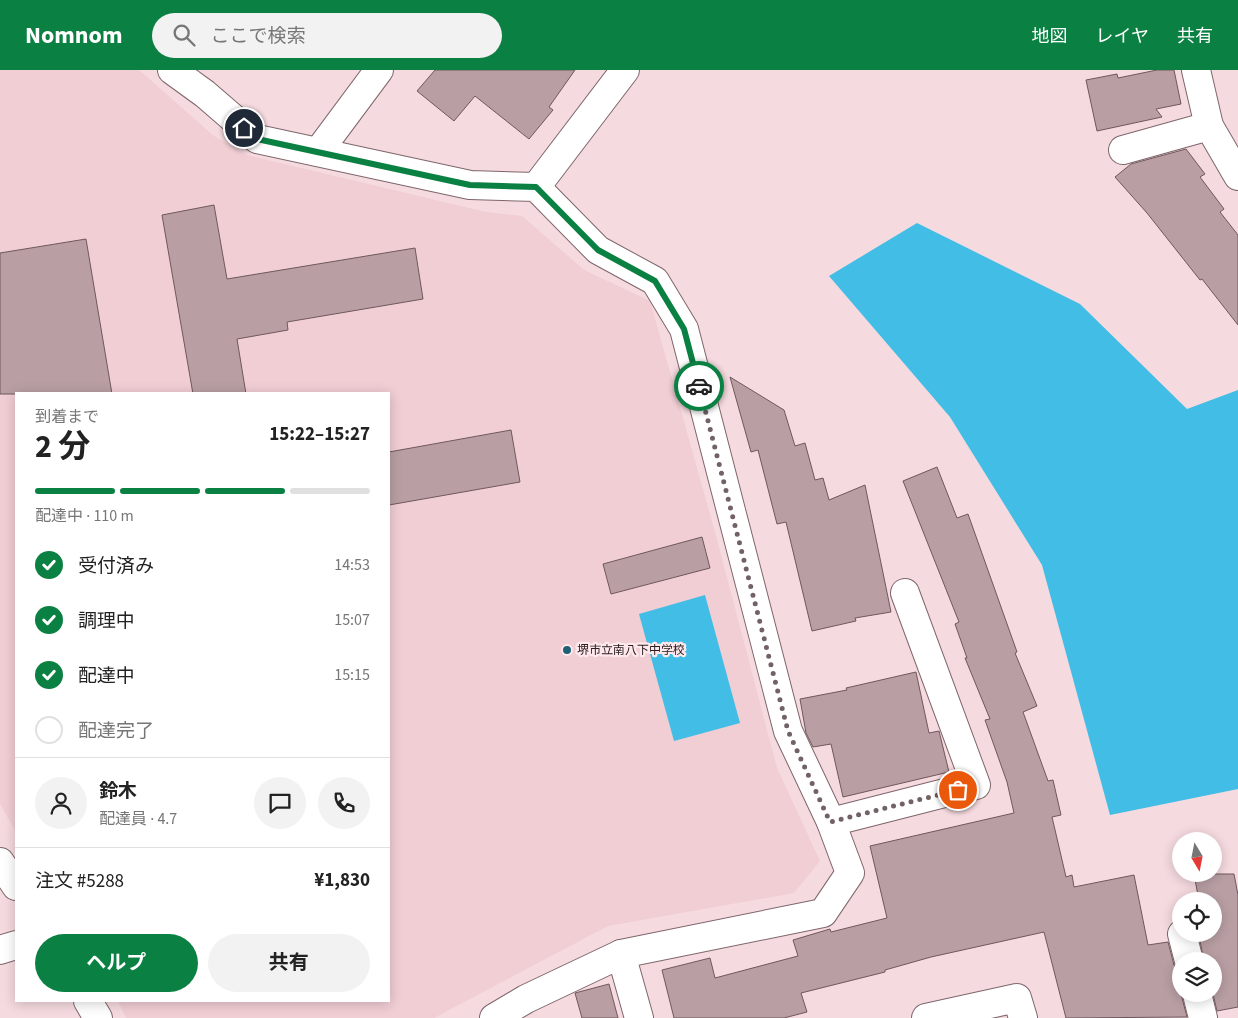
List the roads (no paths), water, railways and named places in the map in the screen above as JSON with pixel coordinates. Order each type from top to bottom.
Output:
[{"type":"street","points":[[172,70],[205,94],[257,139],[470,185],[536,187],[598,250],[655,281],[684,329],[788,731],[830,822],[850,873],[823,913],[621,954],[526,999],[494,1018]]},
{"type":"street","points":[[318,152],[379,70]]},
{"type":"street","points":[[536,187],[625,70]]},
{"type":"street","points":[[1196,70],[1209,126],[1238,176]]},
{"type":"street","points":[[1123,150],[1209,126]]},
{"type":"street","points":[[830,822],[976,785],[905,593]]},
{"type":"street","points":[[0,862],[15,884]]},
{"type":"street","points":[[0,950],[15,945]]},
{"type":"street","points":[[621,954],[639,1018]]},
{"type":"street","points":[[926,1018],[1017,998],[1022,1018]]},
{"type":"street","points":[[89,1002],[98,1018]]},
{"type":"street","points":[[1199,1002],[1203,1018]]},
{"type":"water","points":[[917,223],[1080,304],[1187,409],[1238,390],[1238,789],[1110,815],[1042,565],[950,417],[829,276]]},
{"type":"water","points":[[705,595],[740,723],[674,741],[639,614]]},
{"type":"place","name":"堺市立南八下中学校","points":[[567,650]]}]
